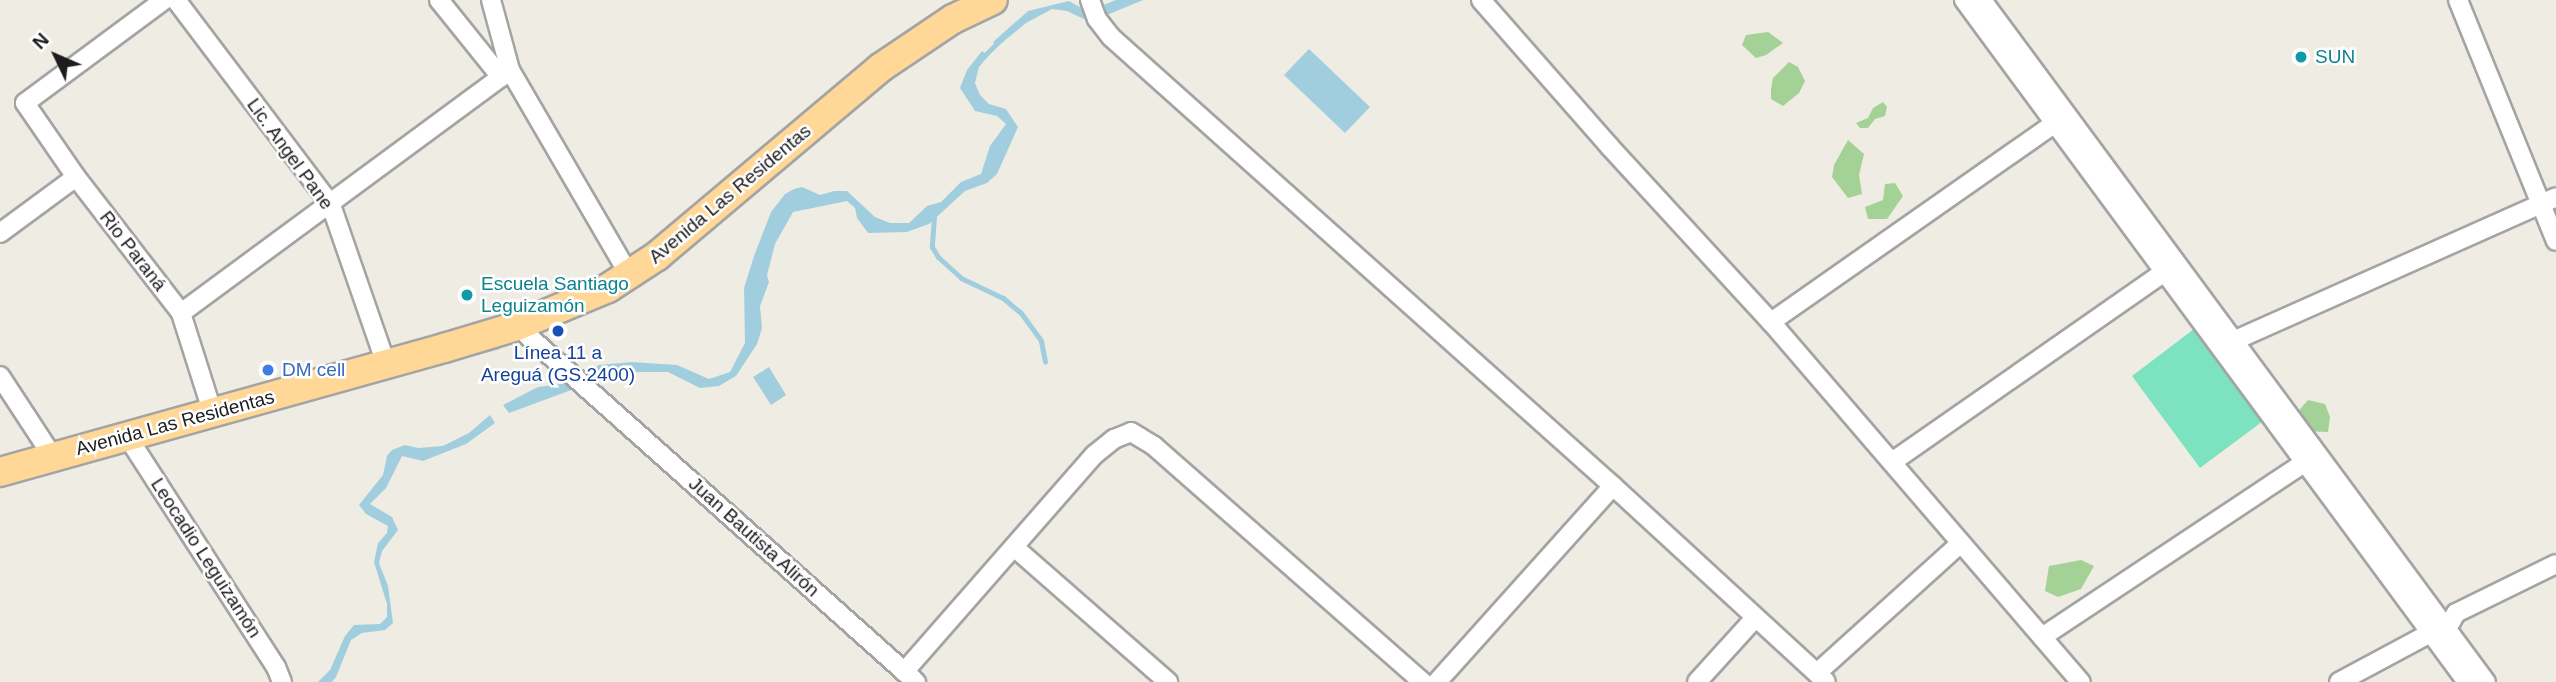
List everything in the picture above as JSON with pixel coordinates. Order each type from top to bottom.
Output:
[{"type":"main road","name":"Avenida Las Residentas","points":[[0,472],[386,365],[517,326],[570,306],[630,276],[880,68],[953,19],[993,0]]},
{"type":"street","name":"Rio Paraná","points":[[164,0],[25,103],[76,177],[181,313],[213,414]]},
{"type":"street","name":"Lic. Angel Pane","points":[[176,0],[331,205],[386,365]]},
{"type":"street","points":[[439,0],[506,73],[630,276]]},
{"type":"street","points":[[491,0],[506,73]]},
{"type":"street","points":[[1481,0],[1610,147],[1771,322],[2081,682]]},
{"type":"street","points":[[1965,0],[2061,119],[2311,458],[2486,682]]},
{"type":"street","points":[[1982,0],[2061,119]]},
{"type":"street","points":[[2458,0],[2549,200],[2556,241]]},
{"type":"street","points":[[1093,7],[1121,47],[1613,486],[1821,677],[1961,543]]},
{"type":"street","points":[[181,313],[331,205],[506,73]]},
{"type":"street","points":[[1771,322],[2061,119]]},
{"type":"street","points":[[0,233],[76,177]]},
{"type":"street","points":[[2227,344],[2549,200]]},
{"type":"street","points":[[1892,462],[2171,268]]},
{"type":"street","name":"Juan Bautista Alirón","points":[[517,326],[910,677]]},
{"type":"street","points":[[0,376],[53,457]]},
{"type":"street","points":[[910,677],[1014,547],[1094,455],[1114,439],[1131,432],[1138,434],[1423,682]]},
{"type":"street","name":"Leocadio Leguizamón","points":[[127,436],[276,667],[282,682]]},
{"type":"street","points":[[2042,637],[2311,458]]},
{"type":"street","points":[[1437,682],[1613,486]]},
{"type":"street","points":[[1014,547],[1168,682]]},
{"type":"street","points":[[2339,682],[2442,626],[2456,613],[2556,564]]},
{"type":"street","points":[[2442,626],[2461,623],[2556,577]]},
{"type":"street","points":[[1697,682],[1755,618]]},
{"type":"street","points":[[2442,626],[2467,682]]},
{"type":"green space","points":[[1768,32],[1783,43],[1766,55],[1756,58],[1742,45],[1746,35]]},
{"type":"green space","points":[[1789,62],[1798,67],[1805,81],[1799,93],[1783,106],[1771,99],[1771,89],[1773,78]]},
{"type":"green space","points":[[1883,102],[1887,107],[1885,116],[1875,119],[1868,128],[1860,128],[1856,123],[1868,118],[1873,108]]},
{"type":"green space","points":[[1848,140],[1864,154],[1859,175],[1862,194],[1848,198],[1832,177],[1834,165]]},
{"type":"green space","points":[[1895,183],[1903,196],[1887,219],[1868,219],[1865,207],[1883,200],[1885,184]]},
{"type":"green space","points":[[2194,329],[2263,421],[2200,468],[2132,376]]},
{"type":"green space","points":[[2308,400],[2325,404],[2330,417],[2328,432],[2304,431],[2296,414]]},
{"type":"green space","points":[[2081,560],[2094,566],[2081,589],[2058,597],[2045,591],[2049,566]]},
{"type":"water","points":[[1116,0],[1143,0],[1107,15],[1101,6]]},
{"type":"water","points":[[1069,1],[1085,10],[1090,22],[1067,11],[1052,9],[1026,23],[997,47],[993,42],[1028,11]]},
{"type":"water","points":[[1309,49],[1370,107],[1345,133],[1284,75]]},
{"type":"water","points":[[982,51],[988,56],[979,67],[975,83],[980,95],[989,104],[1006,109],[1018,127],[997,174],[987,183],[965,191],[929,224],[907,232],[868,233],[857,218],[855,208],[847,201],[793,212],[775,244],[767,275],[769,282],[760,306],[762,328],[757,344],[736,376],[719,386],[700,388],[668,372],[611,372],[589,379],[584,375],[599,365],[631,362],[677,365],[709,379],[730,372],[745,343],[744,288],[754,256],[771,212],[785,194],[794,189],[802,187],[820,195],[847,191],[875,217],[890,223],[909,223],[927,206],[941,202],[961,182],[981,174],[990,146],[1006,124],[997,116],[975,111],[960,88],[967,70]]},
{"type":"water","points":[[499,346],[500,349],[149,445]]},
{"type":"water","points":[[769,367],[786,395],[771,405],[753,377]]},
{"type":"water","points":[[568,383],[574,389],[509,413],[503,405],[538,387]]},
{"type":"water","points":[[490,415],[495,423],[466,444],[423,461],[402,456],[386,488],[370,504],[392,517],[398,530],[382,551],[379,563],[388,586],[393,623],[385,630],[362,633],[351,640],[336,677],[332,682],[318,682],[330,670],[345,636],[354,625],[380,624],[387,617],[387,604],[374,562],[378,543],[387,533],[388,526],[366,514],[359,505],[383,475],[387,456],[392,450],[405,445],[418,448],[443,446],[469,433]]},
{"type":"waterway","points":[[983,57],[998,42]]},
{"type":"waterway","points":[[934,216],[932,247],[938,257],[961,278],[1003,298],[1021,313],[1041,341],[1045,362]]},
{"type":"place","name":"SUN","points":[[2301,57]]},
{"type":"place","name":"Escuela Santiago Leguizamón","points":[[467,295]]},
{"type":"place","name":"Línea 11 a Areguá (GS.2400)","points":[[558,331]]},
{"type":"place","name":"DM cell","points":[[268,370]]}]
